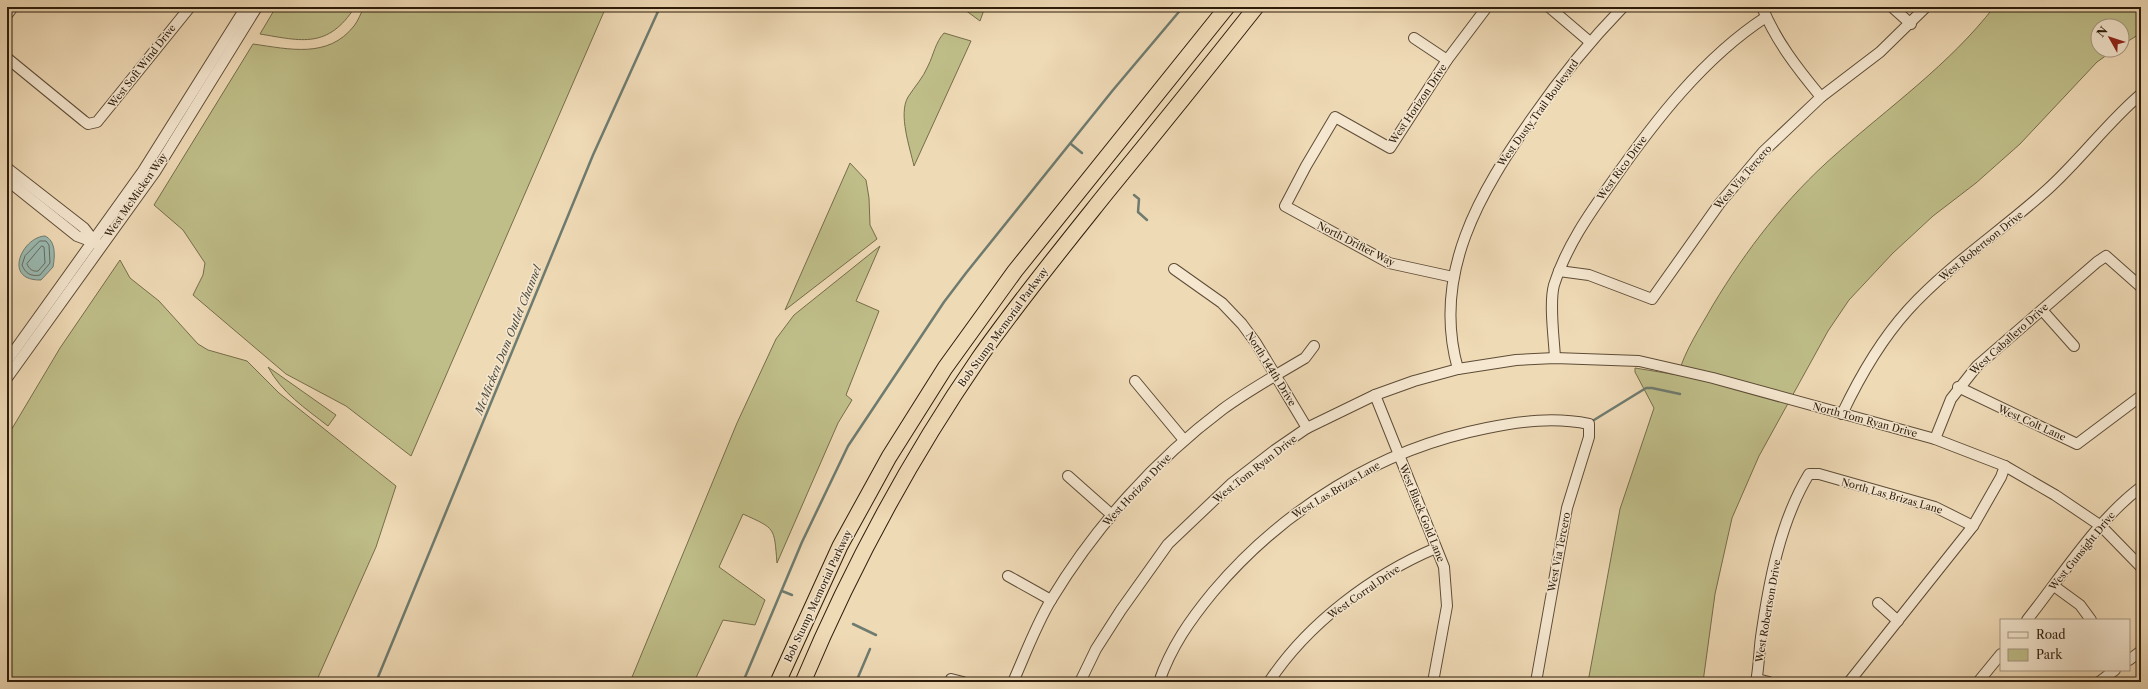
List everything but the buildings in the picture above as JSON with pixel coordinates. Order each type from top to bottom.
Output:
[{"type":"highway","name":"Bob Stump Memorial Parkway","points":[[778,682],[840,546],[889,457],[949,362],[1015,271],[1227,7]]},
{"type":"highway","name":"Bob Stump Memorial Parkway","points":[[803,682],[844,591],[886,509],[927,438],[978,360],[1049,264],[1256,7]]},
{"type":"street","points":[[7,15],[13,7]]},
{"type":"street","name":"West Soft Wind Drive","points":[[7,58],[84,121],[93,123],[100,120],[190,7]]},
{"type":"street","name":"West McMicken Way","points":[[7,378],[97,243],[246,7]]},
{"type":"street","name":"West McMicken Way","points":[[7,361],[97,243],[155,172],[257,7]]},
{"type":"street","name":"West Horizon Drive","points":[[1285,206],[1312,154],[1335,117],[1390,148],[1447,60],[1486,7]]},
{"type":"street","points":[[1549,7],[1590,42]]},
{"type":"street","name":"West Dusty Trail Boulevard","points":[[1458,369],[1452,340],[1450,305],[1453,277],[1458,256],[1476,210],[1500,165],[1553,89],[1590,42],[1623,7]]},
{"type":"street","points":[[1762,7],[1773,34],[1790,59],[1821,97]]},
{"type":"street","points":[[1892,7],[1911,24]]},
{"type":"street","name":"West Via Tercero","points":[[1559,271],[1589,275],[1652,299],[1720,203],[1763,152],[1821,97],[1880,52],[1911,24],[1926,7]]},
{"type":"street","name":"West Rico Drive","points":[[1555,358],[1554,287],[1559,271],[1584,222],[1642,139],[1703,70],[1742,33],[1766,17]]},
{"type":"street","points":[[1414,38],[1447,60]]},
{"type":"street","name":"West Robertson Drive","points":[[1842,414],[1856,384],[1878,347],[1908,310],[1972,251],[2017,217],[2057,180],[2118,114],[2141,94]]},
{"type":"street","points":[[7,168],[84,228],[97,243]]},
{"type":"street","points":[[7,180],[77,236],[97,243]]},
{"type":"street","name":"North Drifter Way","points":[[1285,206],[1390,263],[1453,277]]},
{"type":"street","name":"West Caballero Drive","points":[[1935,439],[1951,399],[1958,387],[1977,366],[2097,262],[2106,256],[2141,287]]},
{"type":"street","name":"North 144th Drive","points":[[1174,269],[1222,303],[1242,324],[1256,343],[1307,428]]},
{"type":"street","points":[[2042,310],[2074,346]]},
{"type":"street","name":"West Horizon Drive","points":[[1013,682],[1051,600],[1091,540],[1112,516],[1184,440],[1224,409],[1305,358],[1314,346]]},
{"type":"street","name":"North Tom Ryan Drive","points":[[1555,358],[1639,361],[1714,378],[1935,439],[2005,466],[2055,495],[2101,526],[2141,567]]},
{"type":"street","name":"West Tom Ryan Drive","points":[[1080,682],[1096,649],[1121,610],[1168,544],[1232,484],[1275,450],[1307,428],[1375,395],[1414,381],[1458,369],[1516,360],[1555,358]]},
{"type":"street","points":[[1135,381],[1184,440]]},
{"type":"street","name":"West Colt Lane","points":[[1958,387],[2077,444],[2141,396]]},
{"type":"street","name":"West Black Gold Lane","points":[[1375,395],[1444,567],[1447,606],[1433,682]]},
{"type":"street","name":"West Las Brizas Lane","points":[[1159,682],[1176,641],[1228,574],[1258,544],[1298,511],[1379,463],[1425,444],[1459,433],[1523,421],[1568,420],[1588,424]]},
{"type":"street","name":"West Via Tercero","points":[[1536,682],[1567,508],[1589,437],[1588,424]]},
{"type":"street","points":[[1849,682],[1973,526],[2001,477],[2005,466]]},
{"type":"street","name":"West Robertson Drive","points":[[1756,680],[1770,583],[1783,532],[1802,485],[1809,474]]},
{"type":"street","name":"North Las Brizas Lane","points":[[1809,474],[1819,474],[1935,507],[1973,526]]},
{"type":"street","points":[[1068,476],[1112,516]]},
{"type":"street","name":"West Gunsight Drive","points":[[2029,619],[2101,526],[2126,498],[2141,488]]},
{"type":"street","name":"West Corral Drive","points":[[1269,682],[1282,662],[1300,642],[1333,612],[1358,593],[1412,558],[1436,548]]},
{"type":"street","points":[[1008,576],[1051,600]]},
{"type":"street","points":[[2054,586],[2080,605],[2089,619]]},
{"type":"street","points":[[1878,603],[1898,621]]},
{"type":"street","points":[[2130,659],[2141,651]]},
{"type":"street","points":[[1978,682],[2000,655]]},
{"type":"street","points":[[2099,682],[2114,671]]},
{"type":"street","points":[[951,679],[963,682]]},
{"type":"street","points":[[1756,680],[1769,682]]},
{"type":"green space","points":[[276,7],[355,7],[345,21],[335,30],[324,36],[301,40],[260,34]]},
{"type":"green space","points":[[364,7],[606,7],[411,456],[346,406],[286,374],[193,295],[203,275],[205,263],[183,230],[154,205],[253,44],[294,49],[320,48],[344,36],[354,26]]},
{"type":"green space","points":[[961,7],[985,7],[980,21]]},
{"type":"green space","points":[[1994,7],[2141,7],[2141,33],[2130,40],[2130,18],[2090,18],[2090,58],[2103,58],[2097,62],[2020,144],[1976,183],[1933,216],[1893,253],[1849,300],[1828,331],[1759,456],[1732,518],[1715,594],[1703,682],[1588,682],[1620,509],[1654,408],[1635,372],[1635,368],[1678,375],[1693,339],[1713,305],[1739,264],[1784,207],[1835,155],[1938,67]]},
{"type":"green space","points":[[944,33],[971,41],[914,166],[904,122],[905,104],[926,70]]},
{"type":"green space","points":[[850,163],[866,180],[869,198],[870,225],[877,239],[785,310]]},
{"type":"green space","points":[[880,246],[856,301],[879,311],[846,395],[852,400],[838,423],[777,563],[774,536],[771,531],[762,523],[743,514],[719,567],[765,600],[755,625],[723,620],[694,682],[630,682],[737,423],[776,339],[794,315]]},
{"type":"green space","points":[[120,260],[130,278],[159,301],[198,344],[208,350],[247,361],[279,393],[396,486],[376,547],[316,682],[7,682],[7,437],[60,348]]},
{"type":"green space","points":[[268,367],[336,415],[328,426],[287,392],[280,385]]},
{"type":"water","points":[[45,236],[49,238],[53,245],[53,267],[41,280],[29,278],[22,274],[19,267],[23,251],[29,243],[37,238]]},
{"type":"waterway","name":"McMicken Dam Outlet Channel","points":[[376,682],[593,155],[660,7]]},
{"type":"waterway","points":[[743,682],[802,542],[848,446],[944,302],[966,273],[1113,90],[1183,7]]},
{"type":"waterway","points":[[1071,144],[1082,153]]},
{"type":"waterway","points":[[1134,195],[1139,199],[1138,212],[1147,220]]},
{"type":"waterway","points":[[1594,420],[1646,388],[1680,394]]},
{"type":"waterway","points":[[782,591],[792,595]]},
{"type":"waterway","points":[[853,624],[876,635]]},
{"type":"waterway","points":[[856,682],[870,649]]}]
